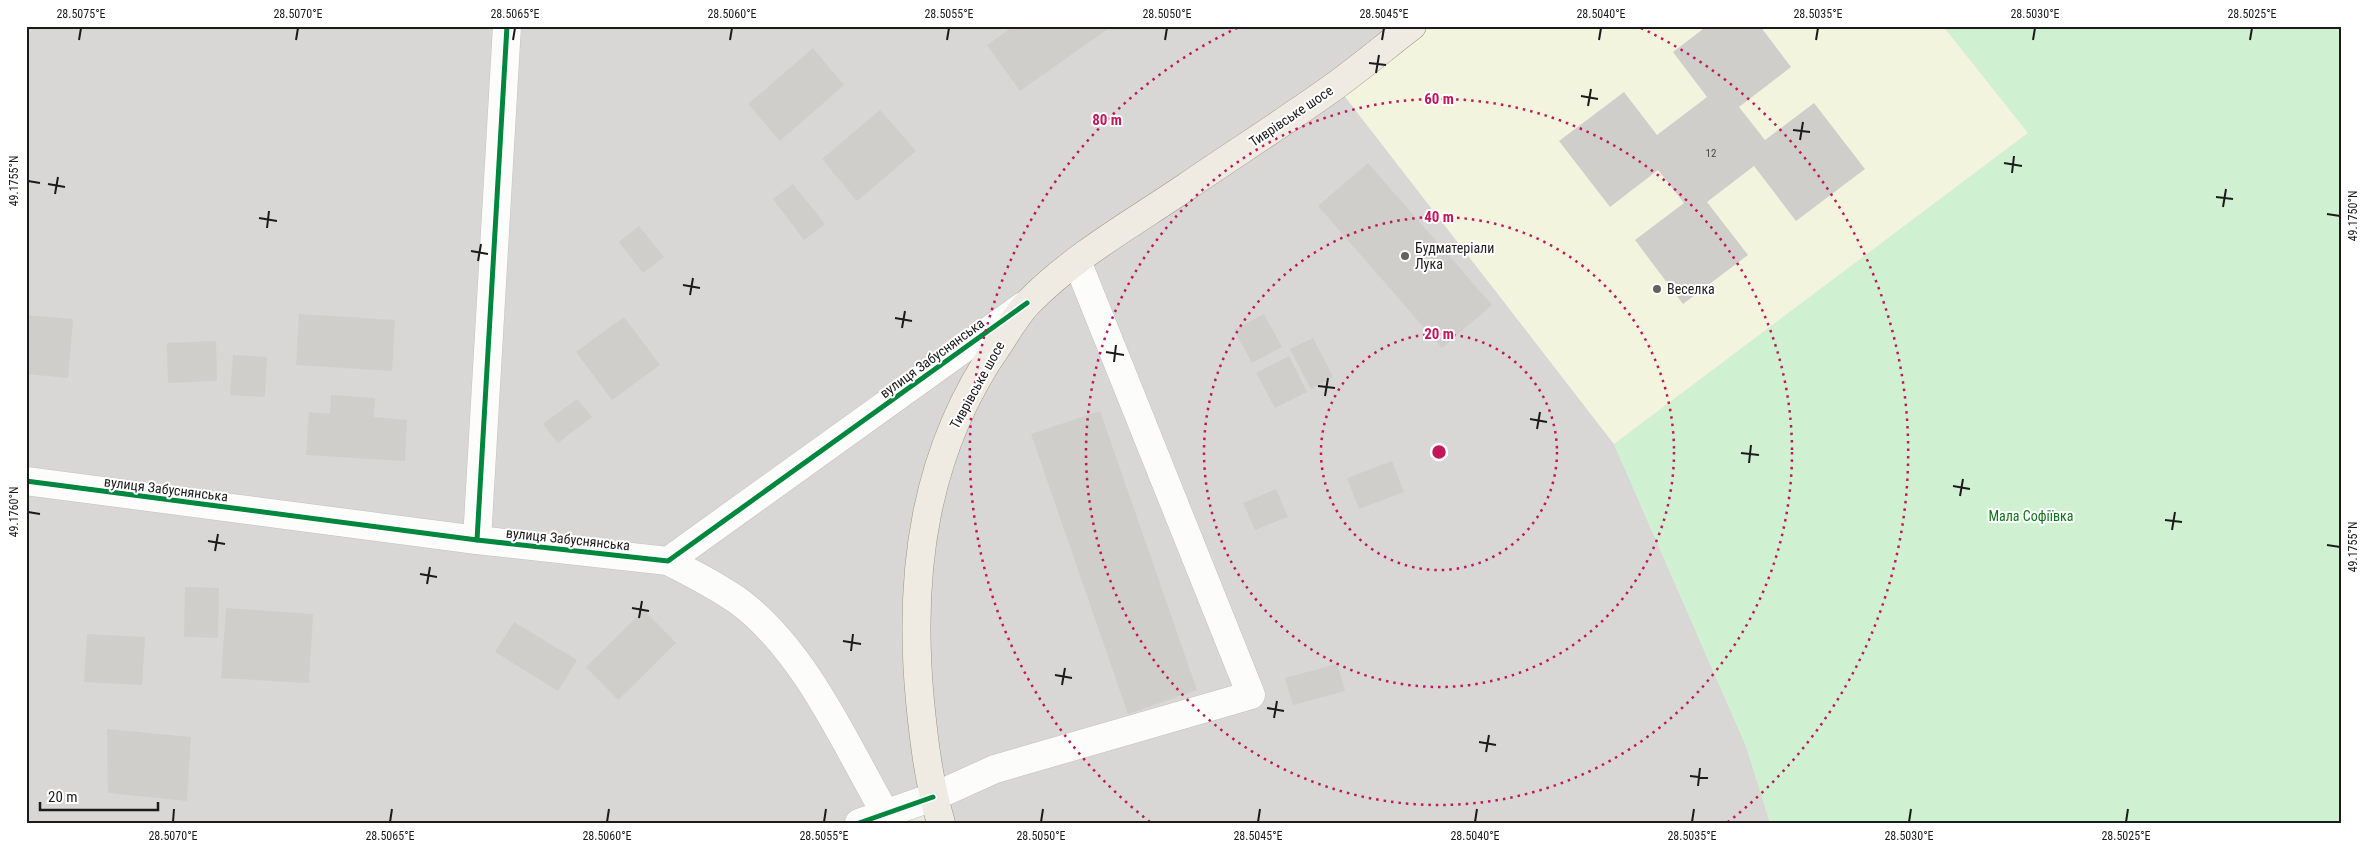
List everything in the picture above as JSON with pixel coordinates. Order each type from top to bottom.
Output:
[{"type":"main road","name":"Тиврівське шосе","points":[[940,823],[933,797],[917,672],[917,587],[925,514],[946,442],[962,406],[989,358],[1027,303],[1076,261],[1336,85],[1406,28]]},
{"type":"street","points":[[477,540],[507,26]]},
{"type":"street","points":[[859,823],[933,797],[995,769],[1251,695],[1076,261]]},
{"type":"street","name":"вулиця Забуснянська","points":[[26,481],[477,540],[668,561],[1027,303]]},
{"type":"street","points":[[668,561],[710,583],[742,604],[780,640],[807,675],[885,813]]},
{"type":"shaded area","points":[[26,26],[1412,26],[1336,85],[1614,444],[1746,746],[1770,823],[941,823],[933,797],[859,823],[26,823]]},
{"type":"shaded area","name":"Веселка","points":[[1412,26],[1943,26],[2028,133],[1614,444],[1336,85]]},
{"type":"green space","name":"Мала Софіївка","points":[[1943,26],[2341,26],[2341,823],[1770,823],[1746,746],[1614,444],[2028,133]]},
{"type":"building","points":[[1014,26],[1112,26],[1020,91],[987,45]]},
{"type":"building","points":[[1707,26],[1760,26],[1791,67],[1739,107],[1765,140],[1814,103],[1865,169],[1796,221],[1754,166],[1707,202],[1748,255],[1683,304],[1635,240],[1684,203],[1658,170],[1610,207],[1559,141],[1624,92],[1657,135],[1707,97],[1673,52]]},
{"type":"building","points":[[813,48],[844,85],[780,141],[748,104]]},
{"type":"building","points":[[880,110],[916,151],[857,201],[822,159]]},
{"type":"building","name":"Будматеріали Лука","points":[[1368,163],[1492,305],[1442,348],[1318,206]]},
{"type":"building","points":[[793,184],[825,224],[804,240],[773,199]]},
{"type":"building","points":[[639,226],[664,257],[643,273],[619,242]]},
{"type":"building","points":[[299,314],[395,320],[392,371],[296,365]]},
{"type":"building","points":[[1264,314],[1282,347],[1252,363],[1234,330]]},
{"type":"building","points":[[26,315],[73,319],[68,378],[27,374]]},
{"type":"building","points":[[624,317],[660,365],[612,400],[576,352]]},
{"type":"building","points":[[1313,338],[1333,377],[1311,389],[1290,349]]},
{"type":"building","points":[[216,341],[217,381],[168,383],[167,343]]},
{"type":"building","points":[[233,355],[267,357],[265,397],[230,395]]},
{"type":"building","points":[[1289,356],[1307,392],[1275,408],[1256,373]]},
{"type":"building","points":[[331,395],[375,398],[374,417],[407,420],[405,461],[306,455],[309,412],[330,414]]},
{"type":"building","points":[[577,399],[592,417],[558,443],[543,424]]},
{"type":"building","points":[[1100,411],[1197,690],[1128,714],[1031,434]]},
{"type":"building","points":[[1392,461],[1404,492],[1359,509],[1347,478]]},
{"type":"building","points":[[1276,489],[1288,517],[1255,530],[1243,503]]},
{"type":"building","points":[[185,587],[219,588],[218,638],[184,637]]},
{"type":"building","points":[[226,608],[313,614],[309,683],[221,678]]},
{"type":"building","points":[[644,610],[676,643],[618,700],[586,667]]},
{"type":"building","points":[[514,622],[577,660],[558,691],[495,652]]},
{"type":"building","points":[[87,634],[145,637],[142,685],[84,682]]},
{"type":"building","points":[[1337,664],[1345,691],[1293,705],[1285,678]]},
{"type":"building","points":[[107,729],[191,737],[187,801],[108,793]]},
{"type":"cycle path","points":[[477,540],[507,26]]},
{"type":"cycle path","points":[[26,481],[477,540],[668,561],[1027,303]]},
{"type":"cycle path","points":[[859,823],[933,797]]},
{"type":"place","name":"Будматеріали Лука","points":[[1405,256]]},
{"type":"place","name":"Веселка","points":[[1657,289]]}]
